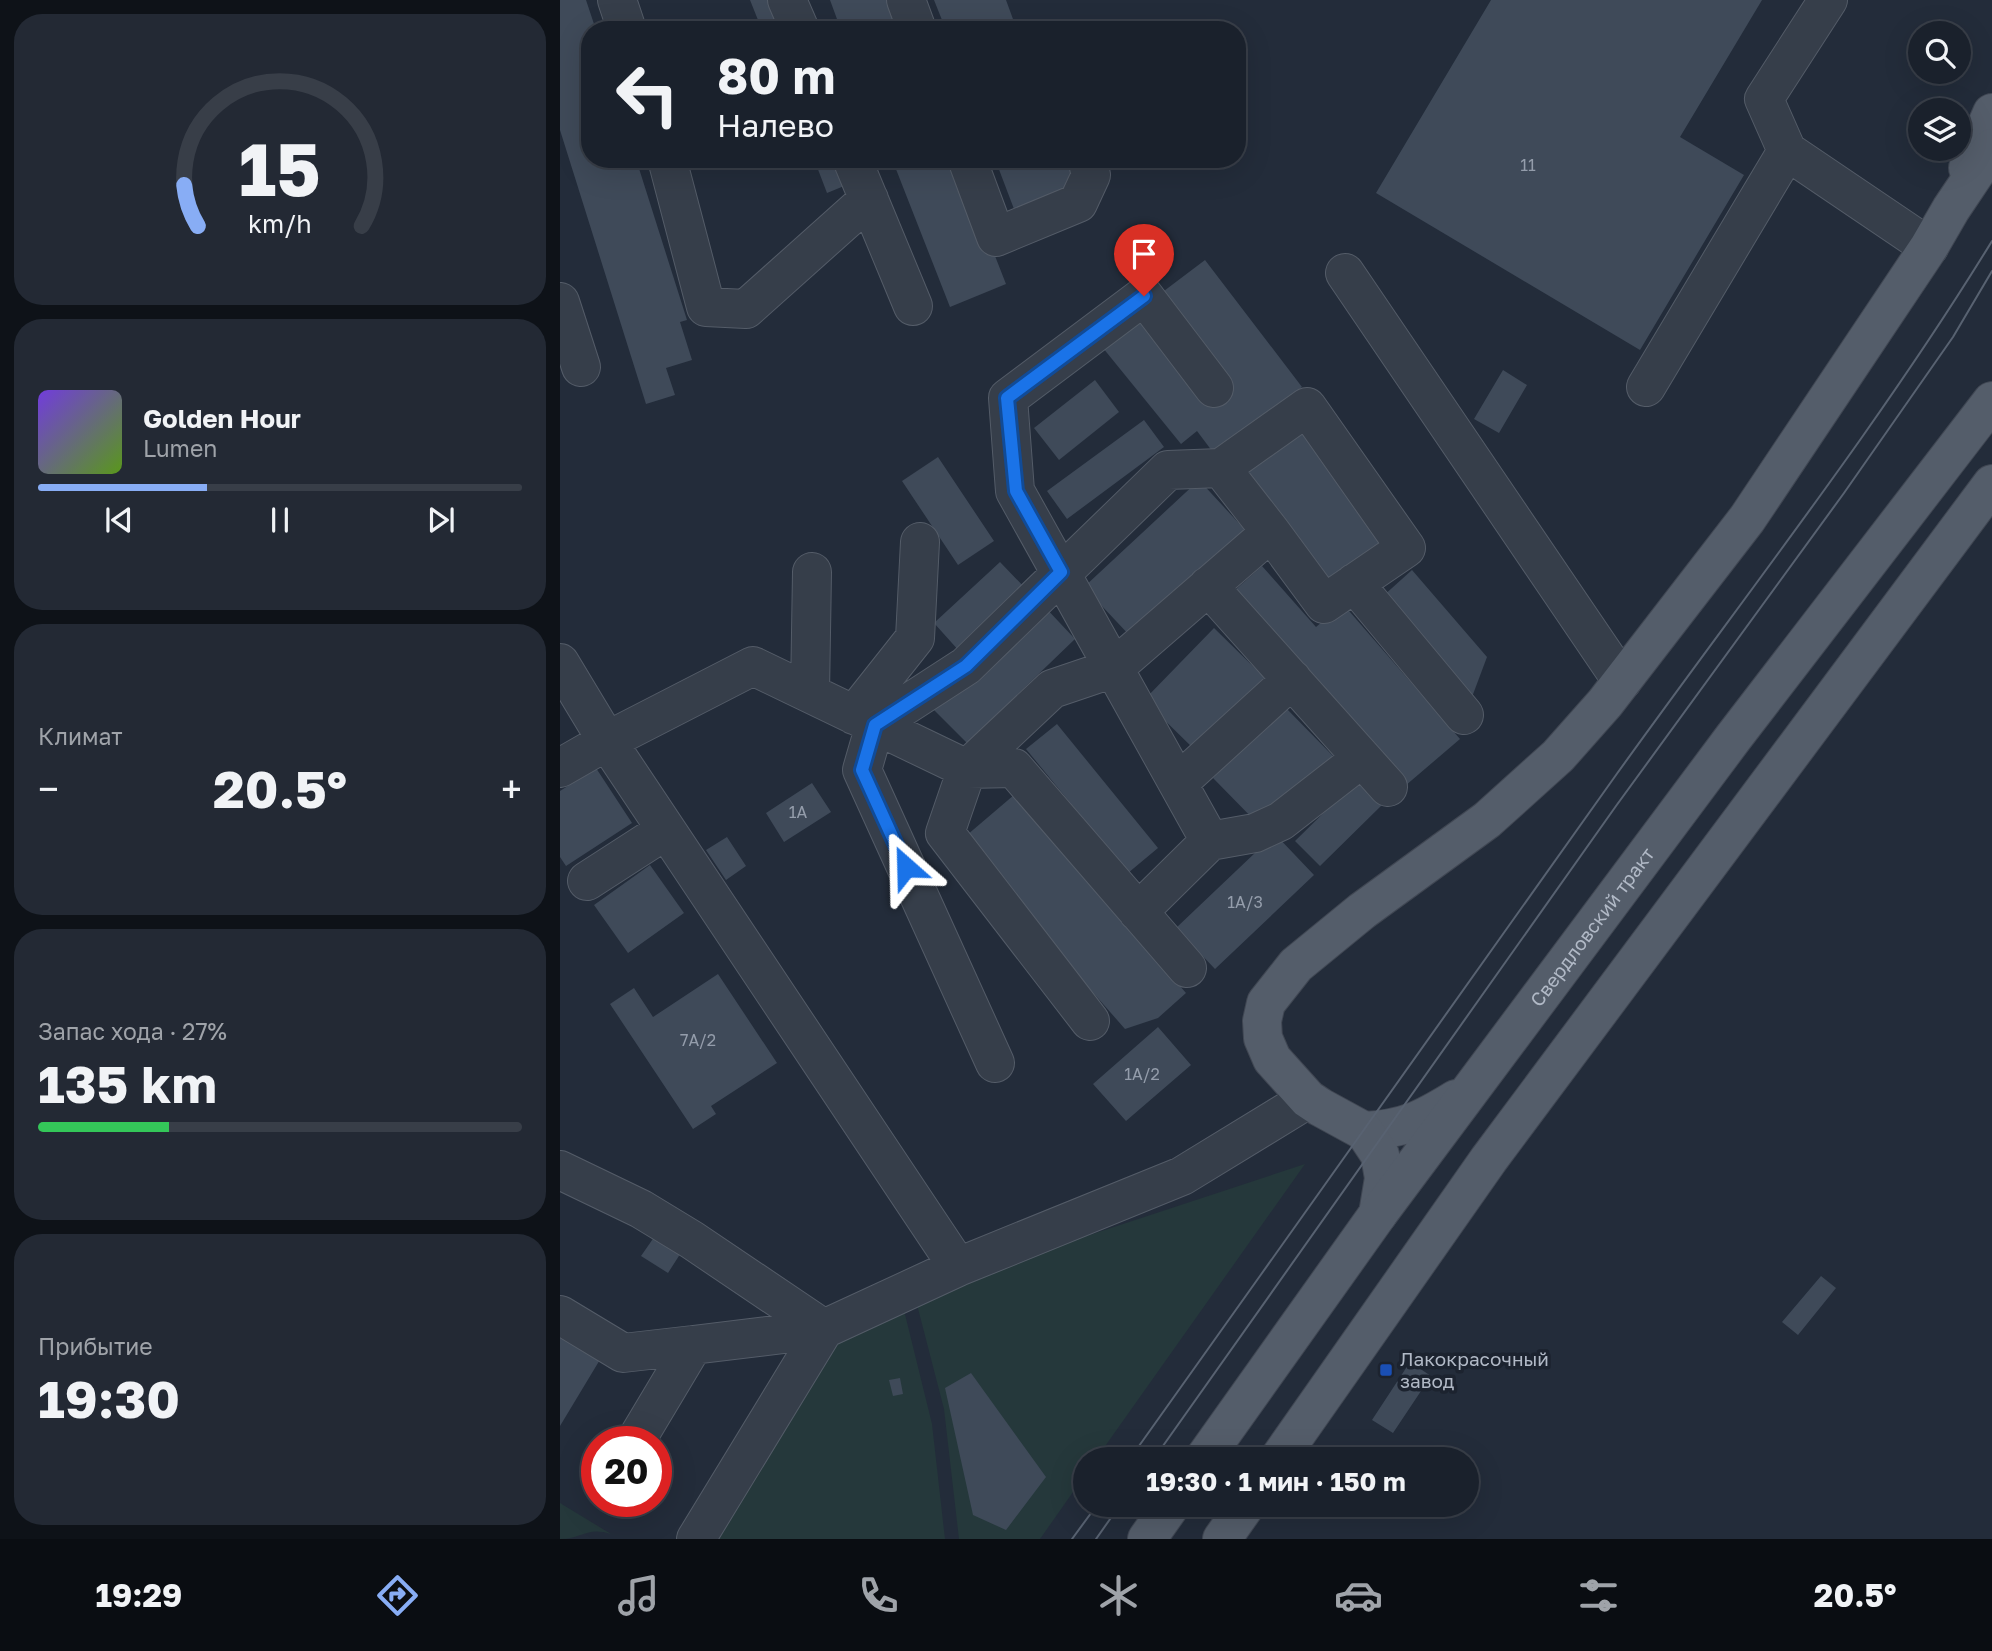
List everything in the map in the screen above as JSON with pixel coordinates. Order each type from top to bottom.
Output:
[{"type":"main road","points":[[1951,209],[1992,113]]},
{"type":"main road","points":[[1378,1214],[1383,1189],[1380,1155],[1364,1131],[1308,1099],[1272,1059],[1263,1038],[1262,1021],[1266,1003],[1296,965],[1362,911],[1497,811],[1558,756],[1622,681],[1747,519],[1992,148]]},
{"type":"main road","name":"Свердловский тракт","points":[[1212,1447],[1378,1214],[1733,738],[1992,401]]},
{"type":"main road","points":[[1288,1447],[1489,1158],[1992,484]]},
{"type":"main road","points":[[1364,1131],[1388,1130],[1408,1125],[1470,1091]]},
{"type":"main road","points":[[1147,1539],[1163,1517]]},
{"type":"main road","points":[[1222,1539],[1238,1517]]},
{"type":"lane","points":[[617,0],[624,21]]},
{"type":"lane","points":[[787,0],[796,21]]},
{"type":"lane","points":[[906,0],[914,21]]},
{"type":"lane","points":[[1828,0],[1764,99],[1787,151],[1929,247]]},
{"type":"lane","points":[[1646,387],[1787,151]]},
{"type":"lane","points":[[669,168],[706,307],[746,309],[869,199]]},
{"type":"lane","points":[[856,168],[912,306]]},
{"type":"lane","points":[[970,168],[996,237],[1078,203],[1091,174],[1089,168]]},
{"type":"lane","points":[[1345,273],[1622,681]]},
{"type":"lane","points":[[1210,841],[1016,491],[1007,398],[1144,296],[1214,388]]},
{"type":"lane","points":[[560,302],[582,367]]},
{"type":"lane","points":[[865,720],[966,666],[1168,470],[1221,468],[1307,407],[1406,548],[1324,604],[1221,468]]},
{"type":"lane","points":[[1090,1021],[945,833],[967,769],[1052,689],[1114,668],[1271,532]]},
{"type":"lane","points":[[920,542],[915,638],[865,720],[862,770],[995,1063]]},
{"type":"lane","points":[[810,693],[812,572]]},
{"type":"lane","points":[[1354,583],[1464,716]]},
{"type":"lane","points":[[1208,586],[1388,788]]},
{"type":"lane","points":[[560,663],[607,741],[958,1267]]},
{"type":"lane","points":[[560,768],[752,666],[967,769],[1014,768],[1187,968]]},
{"type":"lane","points":[[1178,783],[1292,680]]},
{"type":"lane","points":[[1138,912],[1210,841],[1255,833],[1281,821],[1362,758]]},
{"type":"lane","points":[[587,881],[666,830]]},
{"type":"lane","points":[[560,1315],[623,1353],[824,1329],[958,1267],[1182,1176],[1308,1099]]},
{"type":"lane","points":[[560,1170],[641,1209],[824,1329]]},
{"type":"lane","points":[[696,1539],[824,1329]]},
{"type":"lane","points":[[645,1426],[693,1345]]},
{"type":"shaded area","points":[[1305,1164],[1105,1447],[1073,1447],[1073,1492],[1040,1539],[959,1539],[944,1409],[914,1293]]},
{"type":"shaded area","points":[[901,1298],[932,1424],[945,1539],[716,1539],[839,1333]]},
{"type":"shaded area","points":[[560,1503],[611,1534],[596,1531],[560,1539]]},
{"type":"building","points":[[560,0],[586,0],[593,21],[581,21],[581,168],[639,168],[687,320],[680,322],[692,360],[666,368],[675,395],[646,404],[560,130]]},
{"type":"building","points":[[750,0],[782,0],[791,21],[758,21]]},
{"type":"building","points":[[830,0],[895,0],[903,21],[838,21]]},
{"type":"building","points":[[934,0],[1006,0],[1014,21],[942,21]]},
{"type":"building","points":[[1491,0],[1762,0],[1680,137],[1744,175],[1640,350],[1376,193]]},
{"type":"building","points":[[817,168],[843,168],[849,184],[827,193]]},
{"type":"building","points":[[896,168],[961,168],[1006,284],[950,307]]},
{"type":"building","points":[[998,168],[1069,168],[1076,186],[1014,209]]},
{"type":"building","points":[[1205,260],[1302,387],[1215,455],[1197,431],[1181,444],[1103,348],[1139,318],[1211,407],[1229,393],[1156,297]]},
{"type":"building","points":[[1503,370],[1527,385],[1499,433],[1474,419]]},
{"type":"building","points":[[1095,380],[1119,412],[1059,460],[1034,428]]},
{"type":"building","points":[[1144,420],[1164,447],[1067,519],[1047,491]]},
{"type":"building","points":[[1303,432],[1382,546],[1326,585],[1247,470]]},
{"type":"building","points":[[938,457],[994,541],[958,565],[902,481]]},
{"type":"building","points":[[1199,480],[1247,532],[1132,638],[1084,587]]},
{"type":"building","points":[[1000,562],[1027,590],[960,652],[934,623]]},
{"type":"building","points":[[1262,566],[1316,627],[1343,604],[1460,739],[1405,786],[1235,590]]},
{"type":"building","points":[[1412,570],[1487,657],[1472,697],[1382,597]]},
{"type":"building","points":[[1043,605],[1075,639],[967,743],[934,710]]},
{"type":"building","points":[[1214,628],[1267,680],[1197,752],[1144,700]]},
{"type":"building","points":[[1285,707],[1333,756],[1261,827],[1213,778]]},
{"type":"building","points":[[1057,724],[1158,848],[1128,873],[1026,749]]},
{"type":"building","points":[[596,768],[632,823],[566,866],[560,857],[560,791]]},
{"type":"building","points":[[1357,780],[1382,805],[1320,866],[1295,841]]},
{"type":"building","points":[[812,783],[831,812],[784,842],[766,813]]},
{"type":"building","points":[[1014,795],[1186,993],[1158,1018],[1125,1029],[960,841]]},
{"type":"building","points":[[1275,834],[1314,875],[1215,969],[1176,928]]},
{"type":"building","points":[[727,837],[746,866],[726,880],[706,850]]},
{"type":"building","points":[[650,865],[684,913],[628,953],[594,905]]},
{"type":"building","points":[[718,974],[777,1063],[711,1106],[716,1114],[693,1129],[610,1004],[634,988],[653,1017]]},
{"type":"building","points":[[1158,1027],[1191,1065],[1126,1121],[1093,1084]]},
{"type":"building","points":[[657,1233],[684,1248],[668,1273],[641,1256]]},
{"type":"building","points":[[1821,1276],[1836,1288],[1798,1335],[1782,1322]]},
{"type":"building","points":[[560,1330],[604,1353],[560,1426]]},
{"type":"building","points":[[1410,1362],[1431,1376],[1393,1433],[1372,1420]]},
{"type":"building","points":[[971,1373],[1046,1477],[1006,1530],[973,1515],[945,1388]]},
{"type":"building","points":[[900,1378],[903,1394],[893,1396],[889,1380]]},
{"type":"tram line","points":[[1138,1447],[1616,775],[1856,445],[1992,241]]},
{"type":"tram line","points":[[1162,1447],[1616,806],[1844,493],[1953,337],[1992,271]]},
{"type":"tram line","points":[[1072,1539],[1088,1517]]},
{"type":"tram line","points":[[1096,1539],[1112,1517]]},
{"type":"place","name":"Лакокрасочный завод","points":[[1386,1370]]},
{"type":"route","points":[[906,867],[862,770],[875,725],[966,666],[1061,572],[1016,491],[1007,398],[1144,296]]}]
